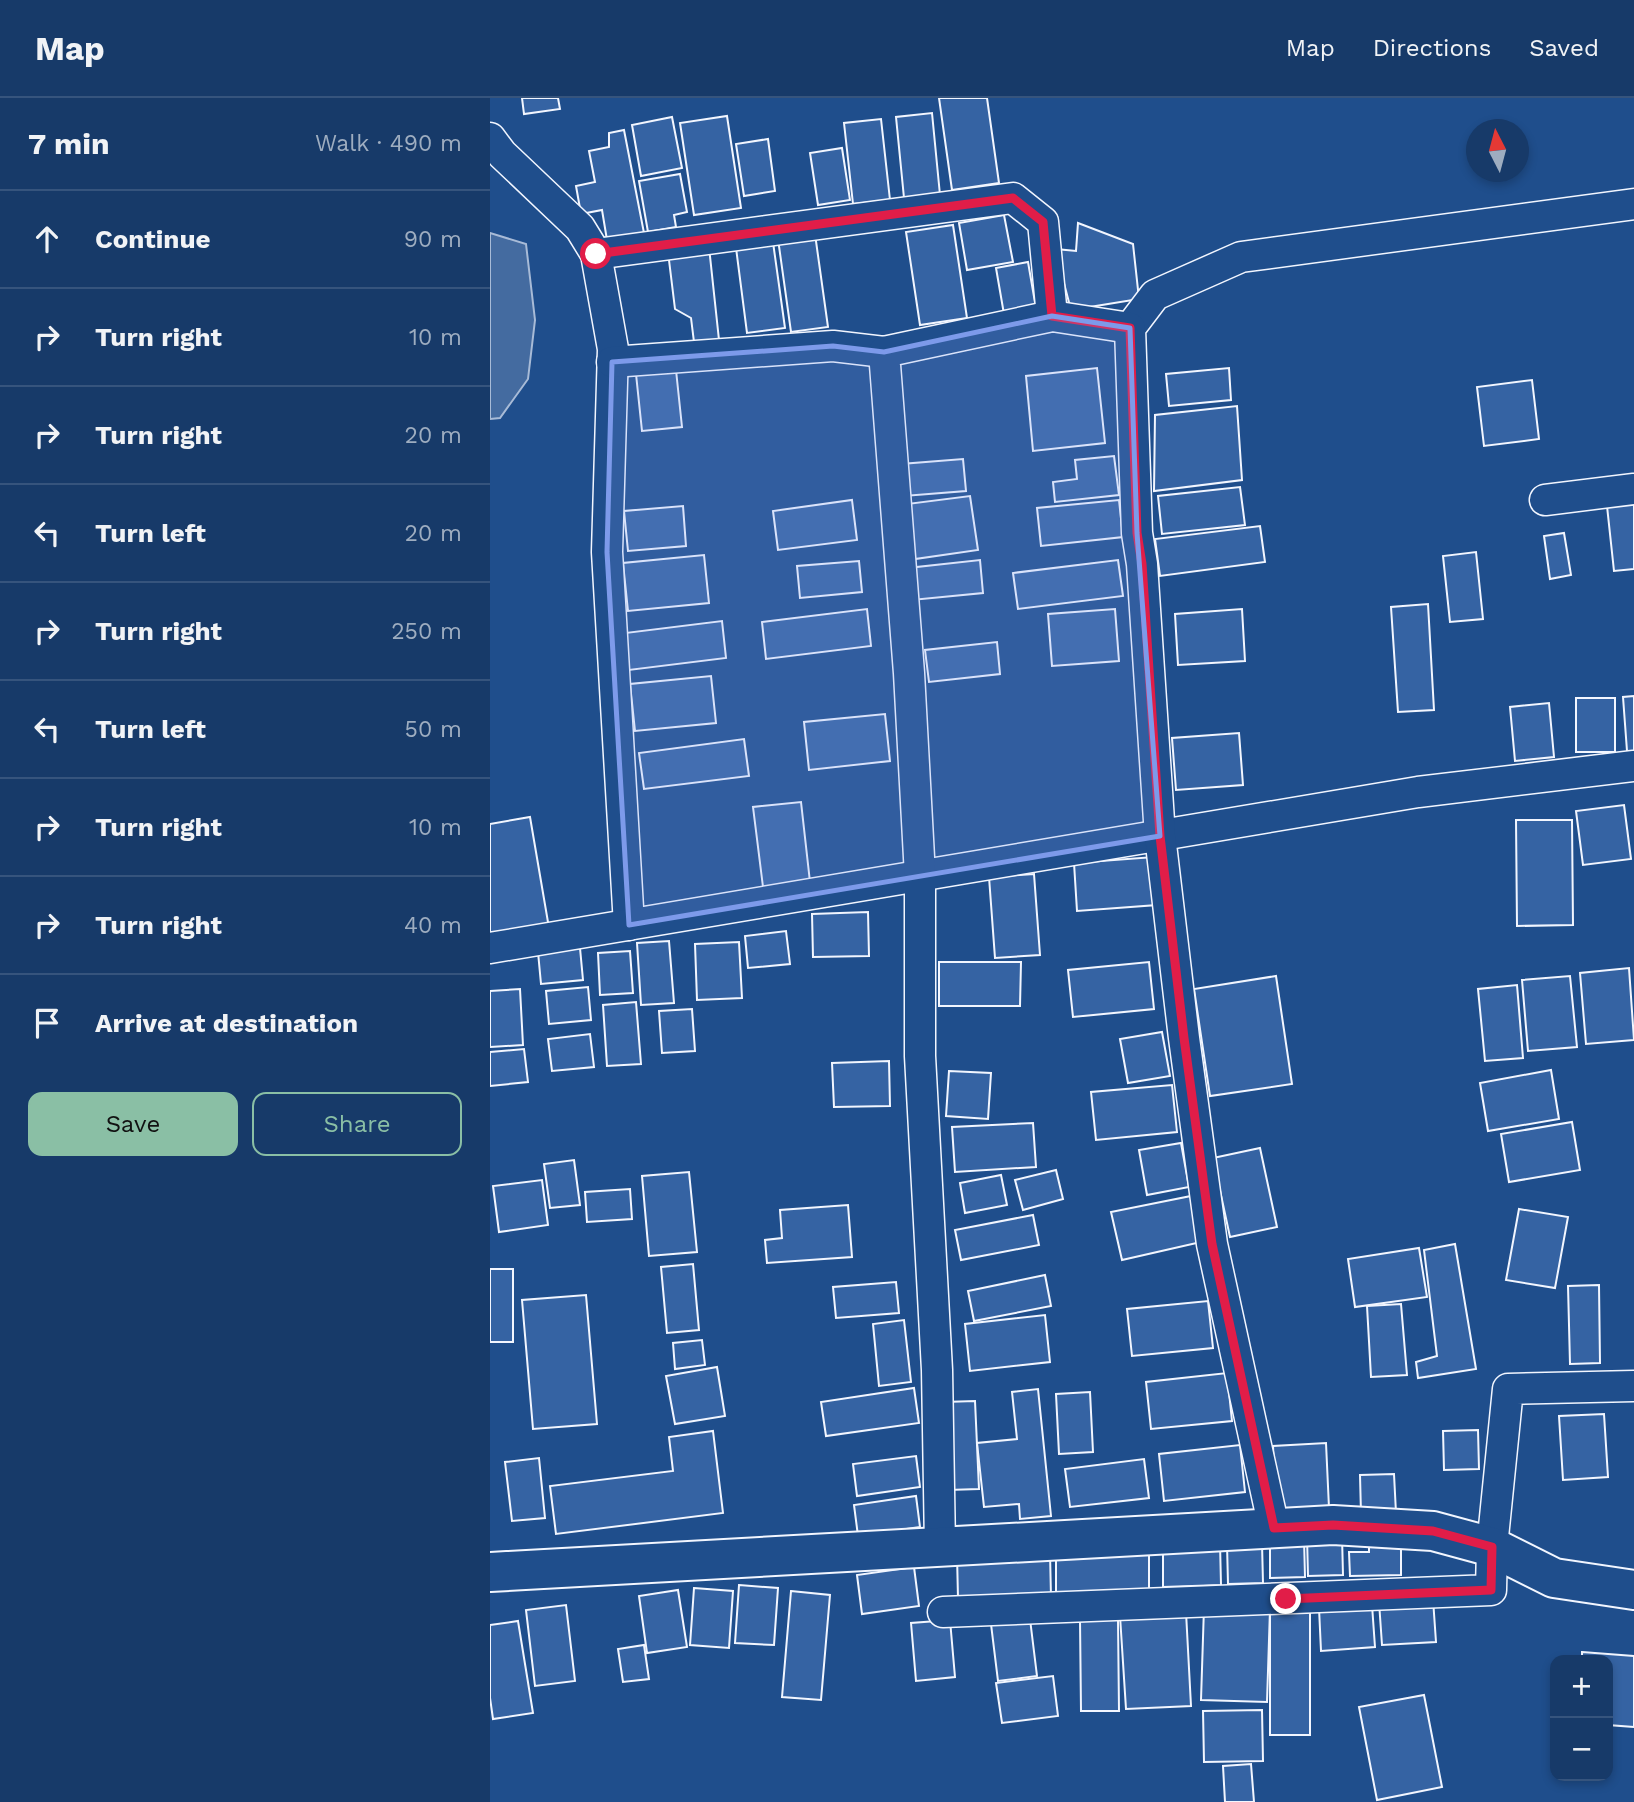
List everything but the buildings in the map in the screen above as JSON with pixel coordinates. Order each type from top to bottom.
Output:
[{"type":"main road","points":[[490,1572],[1333,1525],[1433,1531],[1492,1547],[1554,1578],[1634,1590]]},
{"type":"street","points":[[490,138],[502,154],[580,228],[596,254],[613,349],[607,552],[629,925]]},
{"type":"street","points":[[596,254],[1013,198],[1043,222],[1052,316]]},
{"type":"street","points":[[1274,1528],[1212,1244],[1184,1038],[1160,836],[1142,564],[1137,533],[1130,328],[1155,295],[1241,257],[1634,204]]},
{"type":"street","points":[[612,362],[834,346],[884,352],[1052,316],[1130,328]]},
{"type":"street","points":[[884,352],[909,673],[920,876],[920,1056],[937,1370],[940,1547]]},
{"type":"street","points":[[1545,500],[1634,489]]},
{"type":"street","points":[[490,948],[1418,792],[1634,766]]},
{"type":"street","points":[[943,1612],[1491,1590],[1492,1547],[1508,1389],[1634,1387]]},
{"type":"highlighted area","points":[[1052,316],[1130,328],[1137,533],[1160,836],[629,925],[607,552],[612,362],[833,346],[884,352]]},
{"type":"water","points":[[490,233],[526,244],[535,320],[528,379],[500,418],[490,419]]},
{"type":"route","points":[[596,254],[1013,198],[1043,222],[1052,316],[1130,328],[1137,533],[1142,564],[1160,836],[1184,1038],[1212,1244],[1274,1528],[1333,1525],[1433,1531],[1492,1547],[1491,1590],[1286,1599]]}]
